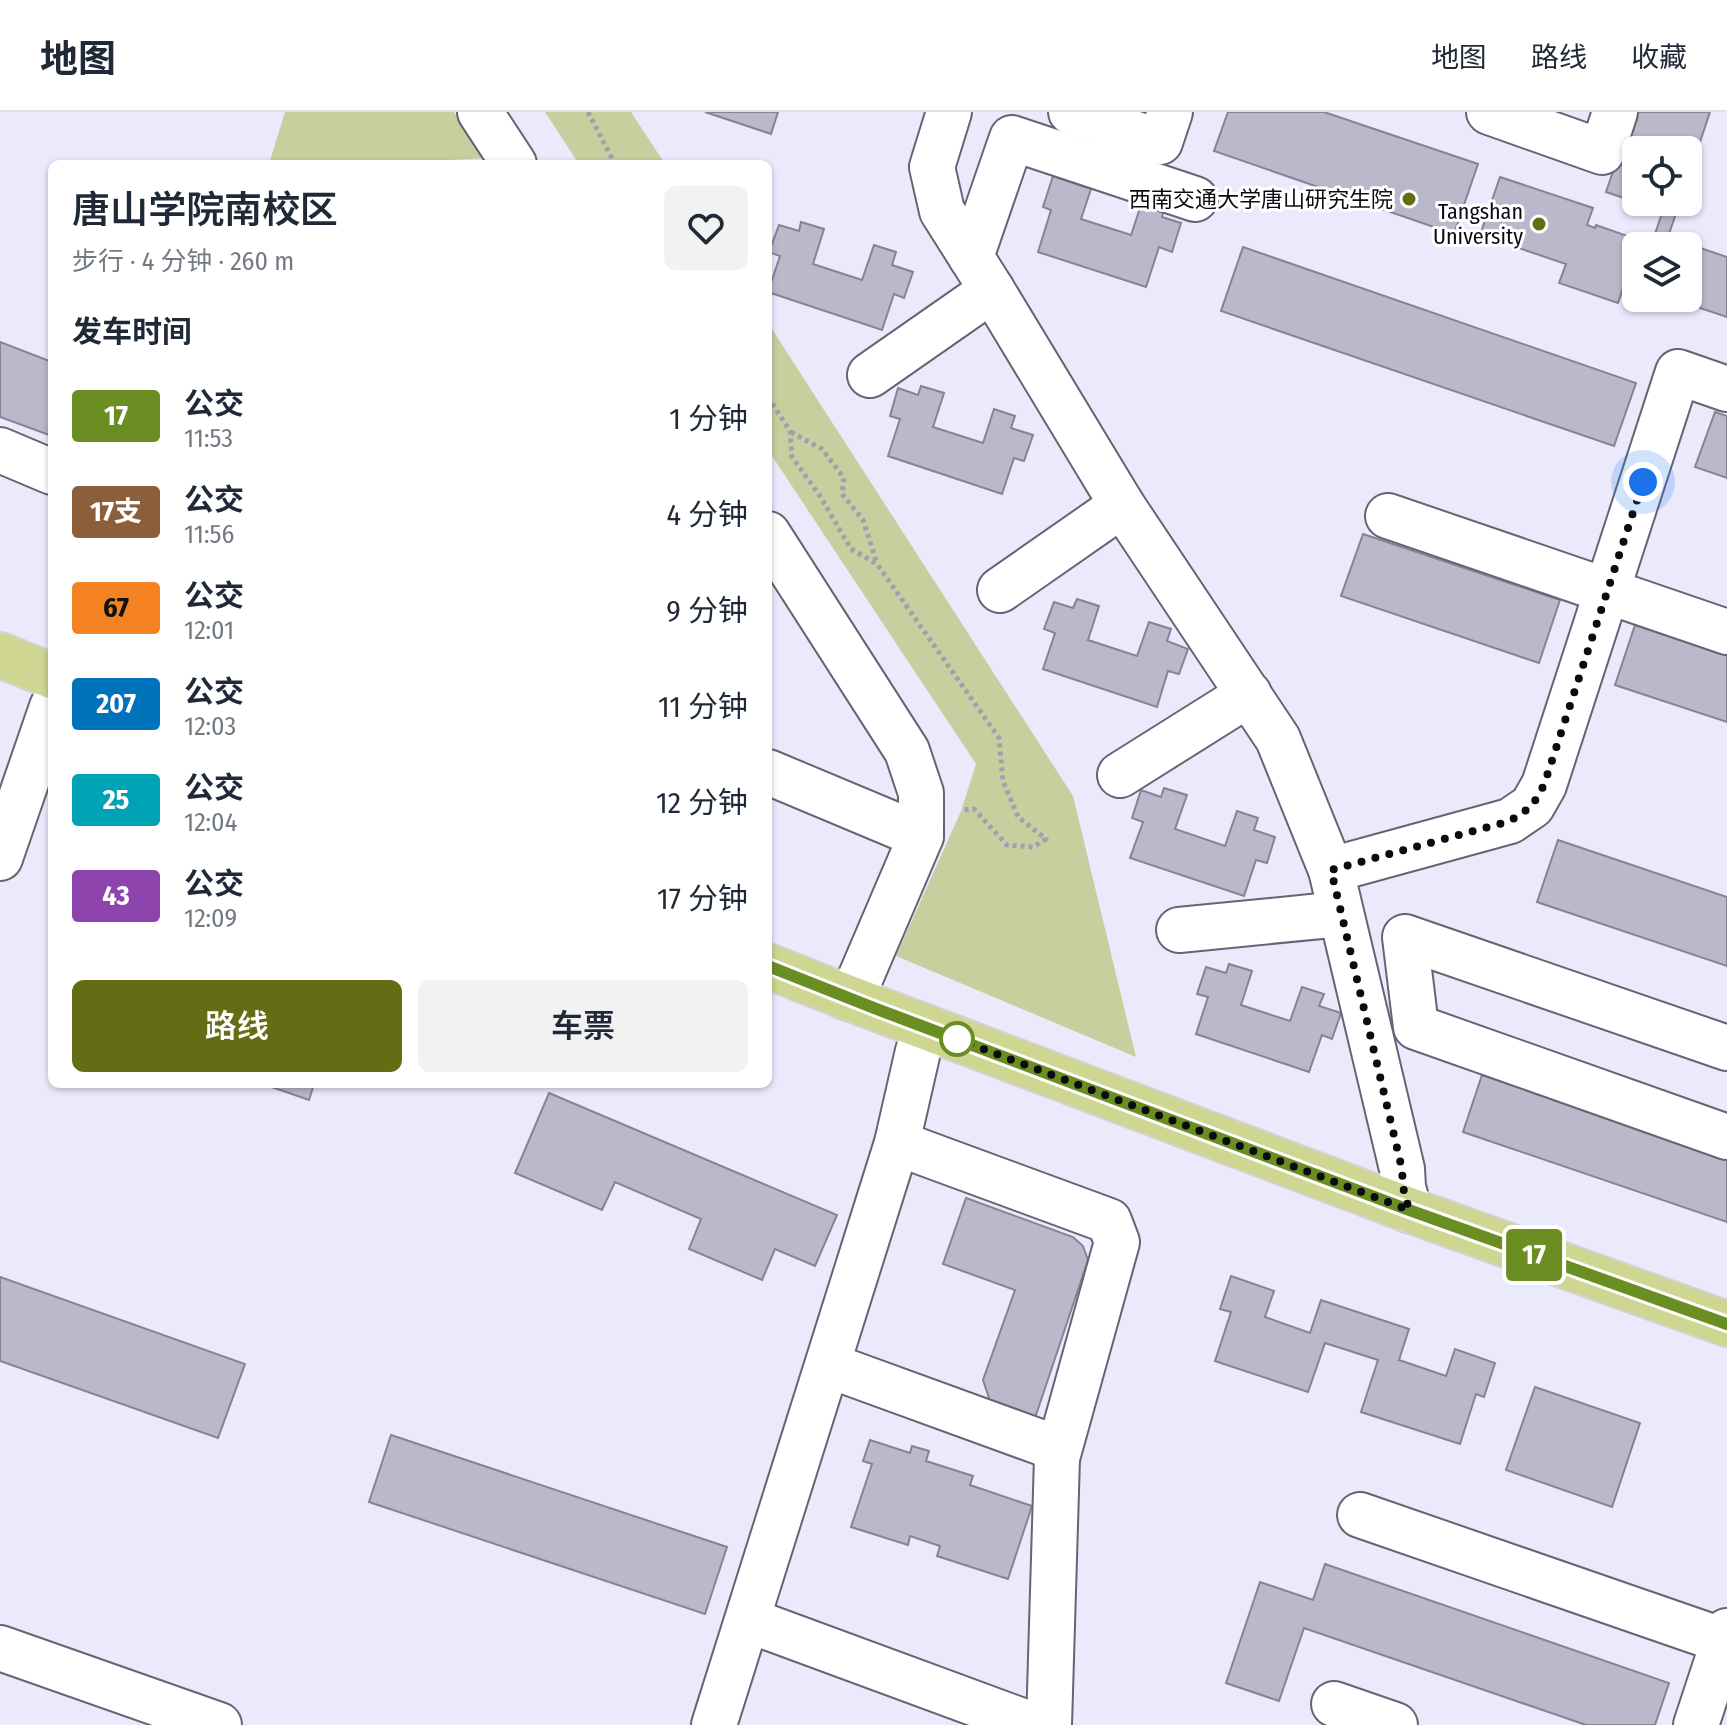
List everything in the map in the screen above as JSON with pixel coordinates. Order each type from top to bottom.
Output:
[{"type":"main road","points":[[0,655],[48,674]]},
{"type":"main road","points":[[0,684],[48,704]]},
{"type":"main road","points":[[772,968],[1409,1210],[1727,1324]]},
{"type":"main road","points":[[772,993],[918,1051],[1727,1345]]},
{"type":"street","points":[[480,112],[511,160]]},
{"type":"street","points":[[500,112],[530,160]]},
{"type":"street","points":[[949,112],[932,167],[942,211],[1122,505],[1278,739],[1331,870],[1409,1210]]},
{"type":"street","points":[[1071,112],[1160,142],[1170,112]]},
{"type":"street","points":[[1489,112],[1602,152],[1615,112]]},
{"type":"street","points":[[870,375],[982,273],[1012,138],[1195,199]]},
{"type":"street","points":[[1331,870],[1510,821],[1532,806],[1544,785],[1678,372],[1727,389]]},
{"type":"street","points":[[0,450],[48,470]]},
{"type":"street","points":[[1000,590],[1122,505]]},
{"type":"street","points":[[1388,516],[1727,632]]},
{"type":"street","points":[[772,540],[907,751],[921,793],[859,981],[846,997]]},
{"type":"street","points":[[772,576],[881,753],[896,802],[909,831]]},
{"type":"street","points":[[1120,775],[1249,694]]},
{"type":"street","points":[[0,858],[48,718]]},
{"type":"street","points":[[772,774],[909,831]]},
{"type":"street","points":[[1179,930],[1341,914]]},
{"type":"street","points":[[1727,1048],[1405,937],[1416,1027],[1727,1137]]},
{"type":"street","points":[[714,1725],[897,1143],[918,1051]]},
{"type":"street","points":[[897,1143],[1109,1221],[1117,1242],[1057,1458],[1049,1725]]},
{"type":"street","points":[[828,1365],[1048,1445],[1057,1458]]},
{"type":"street","points":[[1360,1515],[1726,1638],[1696,1725]]},
{"type":"street","points":[[748,1620],[1033,1725]]},
{"type":"street","points":[[0,1648],[219,1725]]},
{"type":"street","points":[[1334,1704],[1395,1725]]},
{"type":"path","points":[[588,112],[613,160]]},
{"type":"path","points":[[772,403],[790,431],[822,449],[844,478],[842,494],[863,520],[877,564],[999,738],[1003,781],[1018,817],[1046,839],[1033,847],[1007,845],[974,809],[961,810]]},
{"type":"path","points":[[790,431],[792,457],[820,496],[851,549],[877,564]]},
{"type":"green space","points":[[285,112],[454,112],[484,158],[450,160],[270,160]]},
{"type":"green space","points":[[545,112],[631,112],[662,160],[576,160]]},
{"type":"green space","points":[[772,329],[1073,796],[1136,1057],[896,956],[961,811],[976,764],[772,456]]},
{"type":"building","points":[[705,112],[778,112],[771,134]]},
{"type":"building","name":"西南交通大学唐山研究生院","points":[[1228,112],[1324,112],[1478,164],[1454,234],[1214,151]]},
{"type":"building","points":[[1633,112],[1710,112],[1702,136],[1625,136]]},
{"type":"building","points":[[1622,145],[1622,197],[1606,192]]},
{"type":"building","points":[[1053,176],[1091,189],[1081,219],[1131,235],[1142,202],[1164,209],[1162,217],[1181,223],[1172,252],[1159,247],[1146,287],[1038,252],[1051,210],[1043,207]]},
{"type":"building","points":[[1500,177],[1593,208],[1587,225],[1622,234],[1622,291],[1618,303],[1559,283],[1566,264],[1480,235]]},
{"type":"building","points":[[1661,216],[1675,216],[1670,232],[1656,232]]},
{"type":"building","points":[[801,222],[824,229],[813,264],[862,280],[874,245],[896,252],[892,265],[913,272],[904,298],[894,294],[882,330],[772,293],[772,280],[780,256],[772,253],[772,244],[779,225],[799,231]]},
{"type":"building","points":[[1243,247],[1636,383],[1614,446],[1221,311]]},
{"type":"building","points":[[1702,249],[1727,257],[1727,317],[1702,309]]},
{"type":"building","points":[[0,342],[48,360],[48,435],[0,417]]},
{"type":"building","points":[[921,386],[944,393],[933,427],[983,443],[994,409],[1015,416],[1011,428],[1033,435],[1024,461],[1014,458],[1002,494],[888,456],[900,419],[890,416],[898,388],[918,395]]},
{"type":"building","points":[[1715,412],[1727,416],[1727,478],[1695,467]]},
{"type":"building","points":[[1363,534],[1560,600],[1539,663],[1341,596]]},
{"type":"building","points":[[1077,599],[1099,606],[1088,640],[1137,656],[1149,622],[1171,629],[1167,641],[1188,649],[1179,674],[1168,671],[1157,707],[1043,669],[1055,633],[1044,629],[1054,602],[1073,608]]},
{"type":"building","points":[[1635,625],[1727,655],[1727,722],[1615,685]]},
{"type":"building","points":[[1164,788],[1187,795],[1175,829],[1225,846],[1237,811],[1258,818],[1254,830],[1275,837],[1267,863],[1256,860],[1244,896],[1130,858],[1143,822],[1132,818],[1141,790],[1161,797]]},
{"type":"building","points":[[1558,840],[1727,897],[1727,966],[1537,902]]},
{"type":"building","points":[[1229,964],[1252,971],[1241,1005],[1290,1021],[1302,987],[1324,994],[1319,1006],[1341,1013],[1332,1039],[1322,1035],[1309,1072],[1196,1034],[1208,997],[1197,994],[1206,967],[1226,973]]},
{"type":"building","points":[[1482,1075],[1727,1159],[1727,1222],[1463,1132]]},
{"type":"building","points":[[274,1088],[313,1088],[309,1100]]},
{"type":"building","points":[[549,1093],[837,1215],[815,1266],[775,1249],[762,1280],[689,1249],[701,1219],[615,1182],[602,1210],[515,1173]]},
{"type":"building","points":[[966,1198],[1073,1237],[1083,1246],[1088,1260],[1034,1421],[992,1407],[983,1380],[1015,1290],[943,1264]]},
{"type":"building","points":[[1231,1276],[1274,1291],[1265,1317],[1310,1333],[1321,1300],[1409,1329],[1399,1360],[1446,1376],[1455,1349],[1495,1363],[1484,1397],[1476,1394],[1460,1444],[1361,1412],[1378,1360],[1325,1343],[1308,1392],[1215,1361],[1231,1312],[1220,1309]]},
{"type":"building","points":[[0,1277],[245,1364],[218,1438],[0,1361]]},
{"type":"building","points":[[1535,1387],[1640,1423],[1612,1507],[1506,1470]]},
{"type":"building","points":[[391,1435],[727,1547],[705,1614],[369,1502]]},
{"type":"building","points":[[870,1440],[910,1453],[912,1446],[929,1451],[926,1461],[973,1476],[970,1485],[1032,1506],[1008,1579],[937,1556],[940,1546],[910,1536],[908,1545],[851,1527],[872,1464],[863,1461]]},
{"type":"building","points":[[1325,1564],[1669,1683],[1655,1725],[1586,1725],[1304,1628],[1279,1701],[1226,1683],[1260,1582],[1313,1600]]},
{"type":"bus line","name":"17","points":[[772,968],[1409,1210],[1727,1324]]},
{"type":"place","name":"西南交通大学唐山研究生院","points":[[1409,199]]},
{"type":"place","name":"Tangshan University","points":[[1539,224]]},
{"type":"route","points":[[957,1039],[1409,1210],[1331,870],[1510,821],[1532,806],[1544,785],[1643,482]]}]
